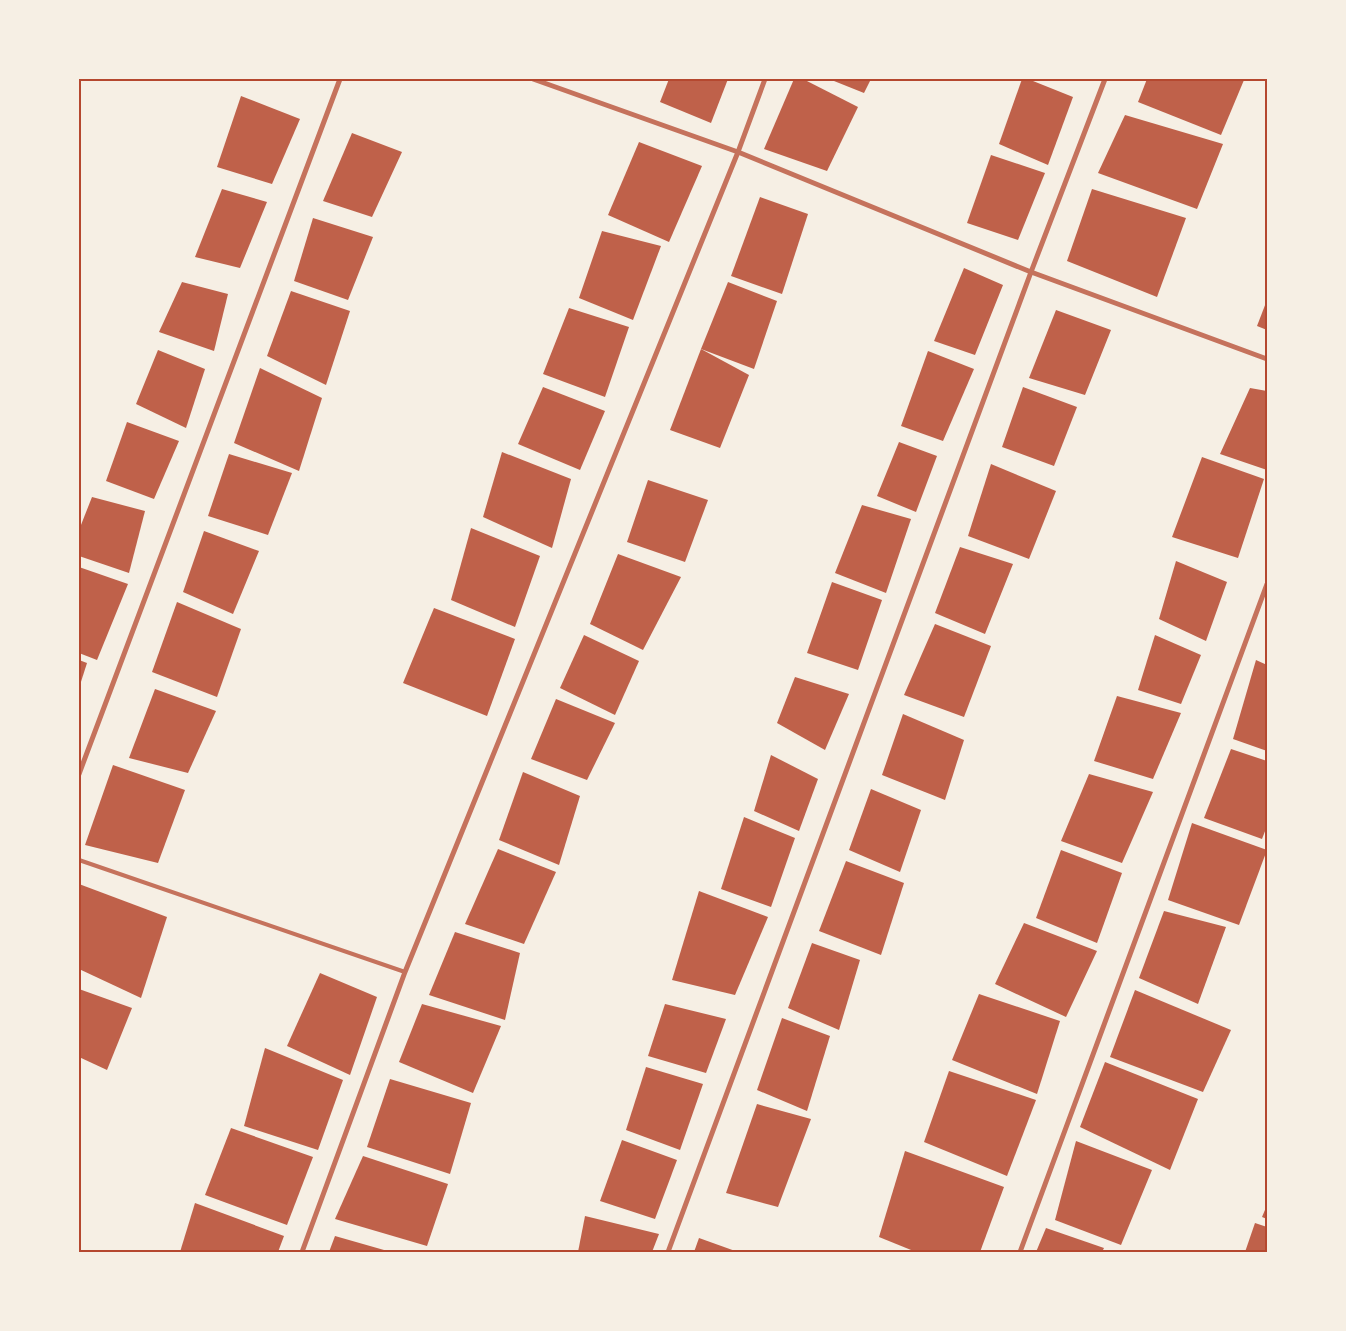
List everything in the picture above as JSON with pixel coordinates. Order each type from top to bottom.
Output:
[{"type":"street","points":[[79,774],[340,79]]},
{"type":"street","points":[[533,79],[738,152],[1032,272],[1267,359]]},
{"type":"street","points":[[302,1252],[405,972],[738,152],[765,79]]},
{"type":"street","points":[[668,1252],[1105,79]]},
{"type":"street","points":[[1020,1252],[1267,584]]},
{"type":"lane","points":[[79,860],[405,972]]},
{"type":"building","points":[[669,79],[728,79],[711,123],[660,102]]},
{"type":"building","points":[[794,79],[803,79],[858,107],[827,171],[764,149]]},
{"type":"building","points":[[829,79],[871,79],[864,93]]},
{"type":"building","points":[[1022,79],[1028,79],[1073,97],[1048,165],[999,144]]},
{"type":"building","points":[[1147,79],[1244,80],[1221,135],[1138,102]]},
{"type":"building","points":[[241,96],[300,119],[272,184],[217,167]]},
{"type":"building","points":[[1125,115],[1223,144],[1197,209],[1098,173]]},
{"type":"building","points":[[352,133],[402,152],[372,217],[323,201]]},
{"type":"building","points":[[639,142],[702,166],[669,242],[608,215]]},
{"type":"building","points":[[991,155],[1045,173],[1018,240],[967,223]]},
{"type":"building","points":[[222,189],[267,202],[240,268],[195,257]]},
{"type":"building","points":[[1092,189],[1186,218],[1157,297],[1067,261]]},
{"type":"building","points":[[760,197],[808,214],[782,294],[731,276]]},
{"type":"building","points":[[313,218],[373,237],[348,300],[294,281]]},
{"type":"building","points":[[602,231],[661,246],[633,320],[579,298]]},
{"type":"building","points":[[964,268],[1003,285],[975,355],[934,341]]},
{"type":"building","points":[[182,282],[228,294],[214,351],[159,332]]},
{"type":"building","points":[[728,282],[777,301],[754,369],[701,349]]},
{"type":"building","points":[[291,291],[350,311],[326,385],[267,356]]},
{"type":"building","points":[[1267,300],[1267,330],[1257,326]]},
{"type":"building","points":[[569,308],[629,327],[605,397],[543,374]]},
{"type":"building","points":[[1056,310],[1111,330],[1085,395],[1029,378]]},
{"type":"building","points":[[701,349],[749,375],[720,448],[670,430]]},
{"type":"building","points":[[158,350],[205,369],[186,428],[136,404]]},
{"type":"building","points":[[928,351],[974,369],[943,441],[901,426]]},
{"type":"building","points":[[260,368],[322,398],[299,471],[234,443]]},
{"type":"building","points":[[543,387],[605,411],[580,470],[518,444]]},
{"type":"building","points":[[1023,387],[1077,407],[1054,466],[1002,447]]},
{"type":"building","points":[[1250,388],[1267,391],[1267,470],[1220,454]]},
{"type":"building","points":[[127,422],[179,441],[154,499],[106,481]]},
{"type":"building","points":[[899,442],[937,456],[916,512],[877,496]]},
{"type":"building","points":[[502,452],[571,479],[552,548],[483,517]]},
{"type":"building","points":[[229,454],[292,473],[268,535],[208,516]]},
{"type":"building","points":[[1202,457],[1264,479],[1238,558],[1172,537]]},
{"type":"building","points":[[991,464],[1056,491],[1029,559],[968,536]]},
{"type":"building","points":[[648,480],[708,500],[685,562],[627,542]]},
{"type":"building","points":[[92,497],[145,511],[129,573],[79,556],[79,530]]},
{"type":"building","points":[[862,505],[911,519],[886,593],[835,573]]},
{"type":"building","points":[[471,528],[540,556],[515,627],[451,600]]},
{"type":"building","points":[[204,531],[259,551],[233,614],[183,592]]},
{"type":"building","points":[[960,547],[1013,564],[985,634],[935,613]]},
{"type":"building","points":[[618,554],[681,577],[643,650],[590,624]]},
{"type":"building","points":[[1176,561],[1227,582],[1206,641],[1159,619]]},
{"type":"building","points":[[79,567],[128,584],[97,660],[79,653]]},
{"type":"building","points":[[832,582],[882,600],[858,670],[807,653]]},
{"type":"building","points":[[177,602],[241,629],[217,697],[152,672]]},
{"type":"building","points":[[434,608],[515,639],[487,716],[403,683]]},
{"type":"building","points":[[935,624],[991,646],[964,717],[904,695]]},
{"type":"building","points":[[584,635],[639,661],[615,715],[560,688]]},
{"type":"building","points":[[1155,635],[1201,655],[1181,704],[1138,690]]},
{"type":"building","points":[[79,660],[87,663],[79,688]]},
{"type":"building","points":[[1256,660],[1267,665],[1267,751],[1233,739]]},
{"type":"building","points":[[795,677],[849,694],[825,750],[777,723]]},
{"type":"building","points":[[155,689],[216,711],[188,773],[129,758]]},
{"type":"building","points":[[1117,696],[1181,713],[1153,779],[1094,761]]},
{"type":"building","points":[[556,699],[615,723],[587,780],[531,759]]},
{"type":"building","points":[[903,714],[964,740],[945,800],[882,775]]},
{"type":"building","points":[[1231,749],[1267,761],[1267,826],[1262,839],[1204,818]]},
{"type":"building","points":[[771,755],[818,779],[799,831],[754,811]]},
{"type":"building","points":[[113,765],[185,790],[158,863],[85,845]]},
{"type":"building","points":[[523,772],[580,796],[559,865],[499,840]]},
{"type":"building","points":[[1089,774],[1153,792],[1122,863],[1061,841]]},
{"type":"building","points":[[871,789],[921,810],[900,872],[849,850]]},
{"type":"building","points":[[744,817],[795,838],[771,907],[721,889]]},
{"type":"building","points":[[1192,823],[1267,850],[1239,925],[1168,900]]},
{"type":"building","points":[[498,849],[556,872],[524,944],[465,924]]},
{"type":"building","points":[[1061,850],[1122,873],[1097,943],[1036,918]]},
{"type":"building","points":[[846,861],[904,883],[881,955],[819,931]]},
{"type":"building","points":[[79,884],[167,917],[141,998],[79,969]]},
{"type":"building","points":[[699,891],[768,917],[735,995],[672,980]]},
{"type":"building","points":[[1164,911],[1226,927],[1198,1004],[1139,978]]},
{"type":"building","points":[[1024,923],[1097,951],[1066,1017],[995,984]]},
{"type":"building","points":[[455,932],[520,953],[505,1020],[429,995]]},
{"type":"building","points":[[812,943],[860,960],[839,1030],[788,1008]]},
{"type":"building","points":[[320,973],[377,997],[350,1075],[287,1046]]},
{"type":"building","points":[[79,989],[132,1008],[107,1070],[79,1057]]},
{"type":"building","points":[[1135,990],[1231,1030],[1203,1092],[1110,1057]]},
{"type":"building","points":[[979,994],[1060,1021],[1037,1094],[952,1060]]},
{"type":"building","points":[[422,1004],[501,1026],[473,1093],[399,1062]]},
{"type":"building","points":[[665,1004],[726,1019],[706,1073],[648,1056]]},
{"type":"building","points":[[782,1018],[830,1036],[807,1111],[757,1090]]},
{"type":"building","points":[[265,1048],[343,1080],[318,1150],[244,1126]]},
{"type":"building","points":[[1105,1062],[1198,1099],[1170,1170],[1080,1127]]},
{"type":"building","points":[[646,1067],[703,1084],[680,1150],[626,1130]]},
{"type":"building","points":[[949,1071],[1036,1100],[1007,1176],[924,1142]]},
{"type":"building","points":[[390,1079],[471,1103],[450,1174],[367,1147]]},
{"type":"building","points":[[757,1104],[811,1119],[778,1207],[726,1193]]},
{"type":"building","points":[[231,1128],[313,1157],[287,1225],[205,1195]]},
{"type":"building","points":[[622,1140],[677,1160],[655,1219],[600,1201]]},
{"type":"building","points":[[1076,1141],[1152,1170],[1121,1245],[1055,1220]]},
{"type":"building","points":[[905,1151],[1004,1187],[980,1252],[916,1252],[879,1237]]},
{"type":"building","points":[[363,1156],[448,1184],[427,1246],[335,1219]]},
{"type":"building","points":[[195,1203],[284,1236],[278,1252],[180,1252]]},
{"type":"building","points":[[1267,1205],[1267,1219],[1262,1217]]},
{"type":"building","points":[[585,1216],[659,1234],[652,1252],[578,1252]]},
{"type":"building","points":[[1255,1223],[1267,1227],[1267,1252],[1245,1252]]},
{"type":"building","points":[[1046,1228],[1104,1248],[1102,1252],[1036,1252]]},
{"type":"building","points":[[335,1236],[391,1252],[329,1252]]},
{"type":"building","points":[[699,1238],[738,1252],[694,1252]]}]
